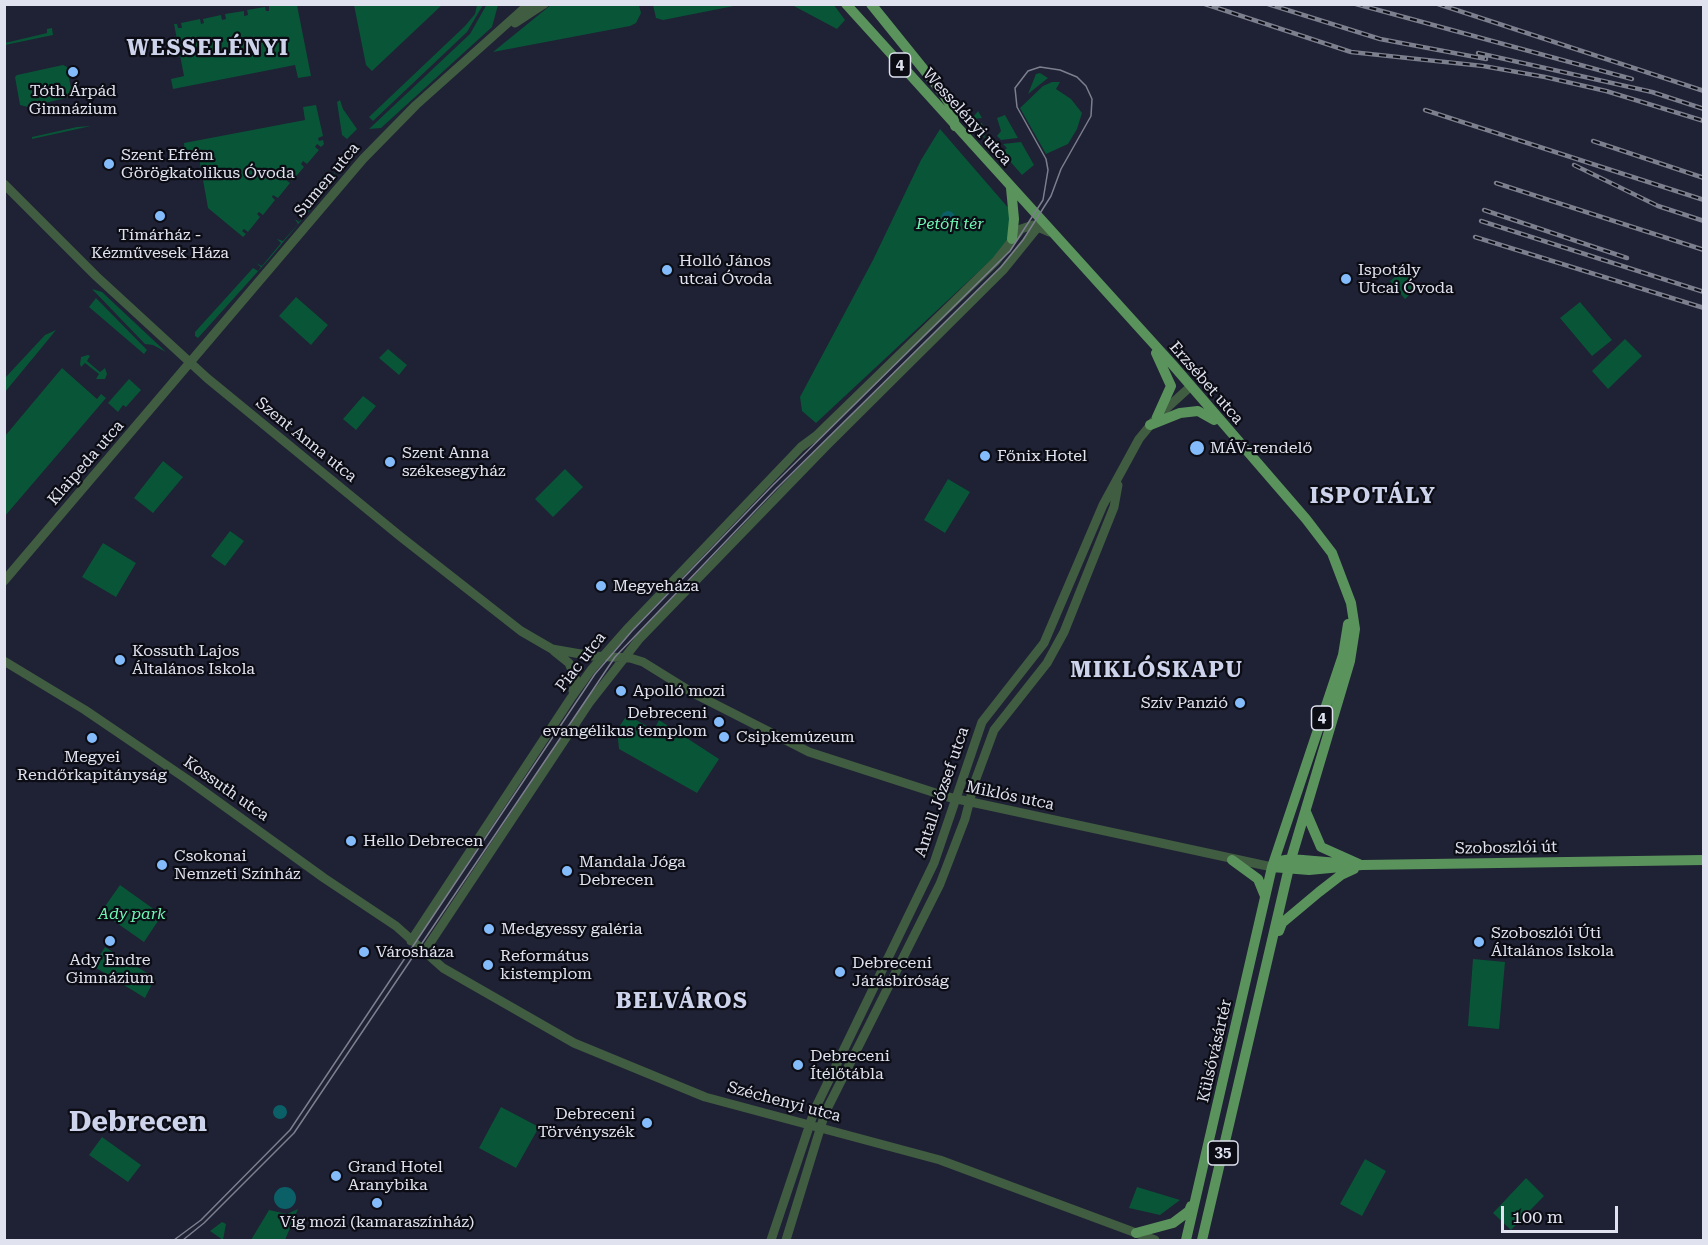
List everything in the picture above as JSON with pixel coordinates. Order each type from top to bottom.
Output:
[{"type":"main road","name":"Wesselényi utca","points":[[846,4],[1011,187],[1040,224]]},
{"type":"main road","points":[[871,4],[942,92],[951,106],[955,126]]},
{"type":"main road","points":[[1011,187],[1014,226],[1012,239]]},
{"type":"main road","name":"Erzsébet utca","points":[[1040,224],[1054,236],[1191,386],[1323,541],[1344,578],[1355,629],[1350,661],[1290,864]]},
{"type":"main road","points":[[1147,337],[1170,380],[1169,393],[1153,421]]},
{"type":"main road","points":[[1153,421],[1180,413],[1198,411],[1224,427]]},
{"type":"main road","name":"Erzsébet utca","points":[[1272,867],[1343,655],[1351,603]]},
{"type":"main road","points":[[1306,810],[1321,847],[1362,865]]},
{"type":"main road","points":[[1285,832],[1285,849],[1290,864]]},
{"type":"main road","points":[[1232,860],[1258,879],[1265,899]]},
{"type":"main road","name":"Szoboszlói út","points":[[1290,864],[1309,870],[1362,865],[1704,860]]},
{"type":"main road","points":[[1272,867],[1280,861],[1290,864],[1362,865]]},
{"type":"main road","name":"Külsővásártér","points":[[1202,1240],[1290,864]]},
{"type":"main road","points":[[1272,944],[1282,923],[1341,874],[1362,865]]},
{"type":"main road","name":"Külsővásártér","points":[[1186,1240],[1272,867]]},
{"type":"main road","points":[[1136,1233],[1178,1220],[1189,1211],[1197,1195]]},
{"type":"street","name":"Sumen utca","points":[[191,364],[377,145],[449,74],[529,4]]},
{"type":"street","name":"Sumen utca","points":[[502,30],[544,4]]},
{"type":"street","name":"Szent Anna utca","points":[[4,184],[96,276],[191,364],[401,537],[521,631],[552,649],[603,657],[624,657]]},
{"type":"street","points":[[1012,239],[1021,230],[1040,224]]},
{"type":"street","name":"Piac utca","points":[[424,952],[589,703],[624,657],[826,446],[1004,270],[1040,224]]},
{"type":"street","name":"Piac utca","points":[[411,941],[571,698],[628,627],[793,456],[996,261],[1012,239]]},
{"type":"street","name":"Klaipeda utca","points":[[4,581],[191,364]]},
{"type":"street","name":"Antall József utca","points":[[771,1240],[815,1109],[926,882],[957,800],[982,722],[1044,643],[1102,505],[1119,480],[1130,455],[1153,421],[1191,386]]},
{"type":"street","name":"Antall József utca","points":[[786,1240],[825,1113],[940,884],[994,730],[1047,663],[1064,632],[1114,507],[1119,480]]},
{"type":"street","points":[[628,627],[627,640],[631,649],[643,662]]},
{"type":"street","points":[[552,649],[569,663],[574,674],[571,698]]},
{"type":"street","name":"Miklós utca","points":[[624,657],[643,662],[693,693],[809,752],[957,800],[1272,867]]},
{"type":"street","name":"Kossuth utca","points":[[5,661],[85,710],[188,780],[324,878],[396,926],[424,952]]},
{"type":"street","name":"Széchenyi utca","points":[[424,952],[470,984],[574,1043],[705,1097],[940,1160],[1155,1240]]},
{"type":"green space","points":[[487,4],[498,5],[492,27],[381,128],[369,129],[470,34]]},
{"type":"green space","points":[[552,4],[639,5],[641,13],[636,23],[630,26],[493,52]]},
{"type":"green space","points":[[653,4],[739,5],[663,20],[656,18]]},
{"type":"green space","points":[[297,5],[311,76],[298,78],[295,65],[173,89],[171,79],[184,76],[174,24],[182,28],[181,23],[200,19],[201,24],[204,23],[203,19],[221,15],[222,20],[226,19],[225,14],[244,11],[244,16],[248,15],[247,10],[265,7],[266,11],[269,11],[269,6]]},
{"type":"green space","points":[[354,5],[442,5],[372,71],[366,65]]},
{"type":"green space","points":[[477,5],[483,5],[467,32],[373,121],[369,117],[465,26],[475,14]]},
{"type":"green space","points":[[792,5],[834,5],[845,20],[837,29]]},
{"type":"green space","points":[[52,28],[53,35],[5,45],[5,43],[47,33],[47,29]]},
{"type":"green space","points":[[63,65],[67,67],[72,94],[70,97],[28,107],[20,105],[15,77],[17,75]]},
{"type":"green space","points":[[1040,73],[1048,78],[1028,94],[1036,74]]},
{"type":"green space","points":[[1052,82],[1060,82],[1056,89],[1071,99],[1082,113],[1077,129],[1068,144],[1046,154],[1020,108],[1043,86]]},
{"type":"green space","points":[[340,100],[343,109],[357,129],[347,139],[342,135],[337,102]]},
{"type":"green space","points":[[316,105],[323,136],[318,138],[319,141],[323,140],[324,144],[321,147],[317,144],[315,147],[319,150],[307,164],[303,161],[301,164],[304,167],[292,181],[288,178],[286,180],[290,183],[278,198],[273,195],[275,200],[263,215],[259,212],[257,214],[260,217],[248,232],[244,229],[242,231],[246,234],[243,237],[208,208],[198,152],[185,154],[184,143],[305,120],[303,107]]},
{"type":"green space","points":[[978,111],[982,118],[974,119],[974,123],[982,123],[985,138],[971,127],[971,120]]},
{"type":"green space","points":[[1005,115],[1018,138],[1001,140],[997,136],[1001,131],[997,118]]},
{"type":"green space","points":[[91,126],[32,139],[32,137],[77,127]]},
{"type":"green space","name":"Petőfi tér","points":[[940,129],[1011,211],[1009,237],[1005,247],[816,423],[802,411],[800,397],[873,260],[921,160]]},
{"type":"green space","points":[[1021,142],[1034,165],[1022,175],[1002,152],[1007,148],[1003,144]]},
{"type":"green space","points":[[353,158],[270,258],[198,338],[195,336],[195,332],[253,268],[258,271],[261,267],[256,263],[262,266],[281,243],[277,239],[283,241],[298,224],[295,219],[299,222],[305,215],[301,211],[306,213],[319,198],[317,193],[321,196],[336,178],[334,173],[338,176]]},
{"type":"green space","points":[[1404,270],[1418,287],[1405,299],[1390,281]]},
{"type":"green space","points":[[92,289],[102,292],[166,352],[153,345],[145,344]]},
{"type":"green space","points":[[296,297],[328,325],[311,345],[279,316]]},
{"type":"green space","points":[[96,298],[147,350],[144,354],[89,307]]},
{"type":"green space","points":[[1580,302],[1612,340],[1592,356],[1560,318]]},
{"type":"green space","points":[[56,330],[5,392],[5,378],[45,335]]},
{"type":"green space","points":[[1625,339],[1642,356],[1608,389],[1592,371]]},
{"type":"green space","points":[[388,349],[407,365],[399,375],[379,358]]},
{"type":"green space","points":[[90,356],[87,361],[100,372],[105,368],[107,374],[105,379],[96,379],[99,374],[85,363],[81,367],[81,357]]},
{"type":"green space","points":[[62,368],[97,399],[101,394],[106,398],[5,516],[5,436]]},
{"type":"green space","points":[[129,379],[141,390],[126,407],[123,405],[118,412],[108,403]]},
{"type":"green space","points":[[363,396],[376,406],[356,430],[343,419]]},
{"type":"green space","points":[[163,461],[183,477],[153,513],[134,498]]},
{"type":"green space","points":[[565,469],[583,487],[553,517],[535,499]]},
{"type":"green space","points":[[948,479],[970,492],[945,533],[924,520]]},
{"type":"green space","points":[[230,531],[244,541],[225,566],[211,556]]},
{"type":"green space","points":[[103,543],[136,563],[116,597],[82,577]]},
{"type":"green space","points":[[627,715],[654,730],[659,720],[719,759],[697,793],[619,749],[617,730]]},
{"type":"green space","name":"Ady park","points":[[120,885],[162,915],[144,942],[101,912]]},
{"type":"green space","points":[[105,947],[155,978],[145,998],[93,966]]},
{"type":"green space","points":[[1473,959],[1505,962],[1499,1029],[1468,1026]]},
{"type":"green space","points":[[501,1107],[539,1127],[516,1168],[479,1148]]},
{"type":"green space","points":[[102,1137],[141,1165],[128,1182],[89,1155]]},
{"type":"green space","points":[[1365,1159],[1386,1171],[1362,1216],[1340,1204]]},
{"type":"green space","points":[[1526,1178],[1544,1196],[1511,1230],[1493,1213]]},
{"type":"green space","points":[[1137,1187],[1180,1200],[1160,1215],[1129,1208]]},
{"type":"green space","points":[[298,1209],[285,1240],[251,1240],[269,1210],[287,1214]]},
{"type":"green space","points":[[222,1222],[226,1224],[223,1240],[210,1231]]},
{"type":"shaded area","points":[[945,211],[951,211],[955,218],[951,225],[945,225],[941,221],[941,215]]},
{"type":"shaded area","points":[[280,1105],[285,1107],[287,1112],[285,1117],[280,1119],[275,1117],[273,1112],[275,1107]]},
{"type":"shaded area","points":[[285,1187],[293,1190],[296,1198],[293,1206],[285,1209],[277,1206],[274,1198],[277,1190]]},
{"type":"tram line","points":[[174,1240],[201,1220],[290,1130],[595,674],[632,631],[773,485],[1010,251],[1043,200],[1048,170],[1046,159],[1017,107],[1015,88],[1028,71],[1040,67],[1060,70],[1077,77],[1086,86],[1092,99],[1091,116],[1061,169],[1051,196],[1023,240],[1001,267],[776,489],[615,657],[294,1133],[204,1223],[183,1240]]},
{"type":"railway","points":[[1205,4],[1351,52],[1483,66],[1545,77],[1606,91],[1704,121]]},
{"type":"railway","points":[[1268,4],[1380,39],[1486,59]]},
{"type":"railway","points":[[1356,4],[1632,79]]},
{"type":"railway","points":[[1438,4],[1704,91]]},
{"type":"railway","points":[[1478,53],[1652,92],[1704,109]]},
{"type":"railway","points":[[1425,110],[1704,200]]},
{"type":"railway","points":[[1593,141],[1704,178]]},
{"type":"railway","points":[[1574,165],[1658,206],[1704,221]]},
{"type":"railway","points":[[1496,183],[1704,250]]},
{"type":"railway","points":[[1484,210],[1627,258]]},
{"type":"railway","points":[[1481,221],[1704,292]]},
{"type":"railway","points":[[1475,237],[1704,308]]},
{"type":"place","name":"Tóth Árpád Gimnázium","points":[[73,72]]},
{"type":"place","name":"Szent Efrém Görögkatolikus Óvoda","points":[[109,164]]},
{"type":"place","name":"Tímárház - Kézművesek Háza","points":[[160,216]]},
{"type":"place","name":"Holló János utcai Óvoda","points":[[667,270]]},
{"type":"place","name":"Ispotály Utcai Óvoda","points":[[1346,279]]},
{"type":"place","name":"MÁV-rendelő","points":[[1197,448]]},
{"type":"place","name":"Főnix Hotel","points":[[985,456]]},
{"type":"place","name":"Szent Anna székesegyház","points":[[390,462]]},
{"type":"place","name":"Megyeháza","points":[[601,586]]},
{"type":"place","name":"Kossuth Lajos Általános Iskola","points":[[120,660]]},
{"type":"place","name":"Apolló mozi","points":[[621,691]]},
{"type":"place","name":"Szív Panzió","points":[[1240,703]]},
{"type":"place","name":"Debreceni evangélikus templom","points":[[719,722]]},
{"type":"place","name":"Csipkemúzeum","points":[[724,737]]},
{"type":"place","name":"Megyei Rendőrkapitányság","points":[[92,738]]},
{"type":"place","name":"Hello Debrecen","points":[[351,841]]},
{"type":"place","name":"Csokonai Nemzeti Színház","points":[[162,865]]},
{"type":"place","name":"Mandala Jóga Debrecen","points":[[567,871]]},
{"type":"place","name":"Medgyessy galéria","points":[[489,929]]},
{"type":"place","name":"Ady Endre Gimnázium","points":[[110,941]]},
{"type":"place","name":"Szoboszlói Úti Általános Iskola","points":[[1479,942]]},
{"type":"place","name":"Városháza","points":[[364,952]]},
{"type":"place","name":"Református kistemplom","points":[[488,965]]},
{"type":"place","name":"Debreceni Járásbíróság","points":[[840,972]]},
{"type":"place","name":"Debreceni Ítélőtábla","points":[[798,1065]]},
{"type":"place","name":"Debreceni Törvényszék","points":[[647,1123]]},
{"type":"place","name":"Grand Hotel Aranybika","points":[[336,1176]]},
{"type":"place","name":"Víg mozi (kamaraszínház)","points":[[377,1203]]},
{"type":"district","name":"WESSELÉNYI","points":[[208,49]]},
{"type":"district","name":"ISPOTÁLY","points":[[1373,497]]},
{"type":"district","name":"MIKLÓSKAPU","points":[[1157,671]]},
{"type":"district","name":"BELVÁROS","points":[[682,1002]]},
{"type":"district","name":"Debrecen","points":[[138,1123]]}]
